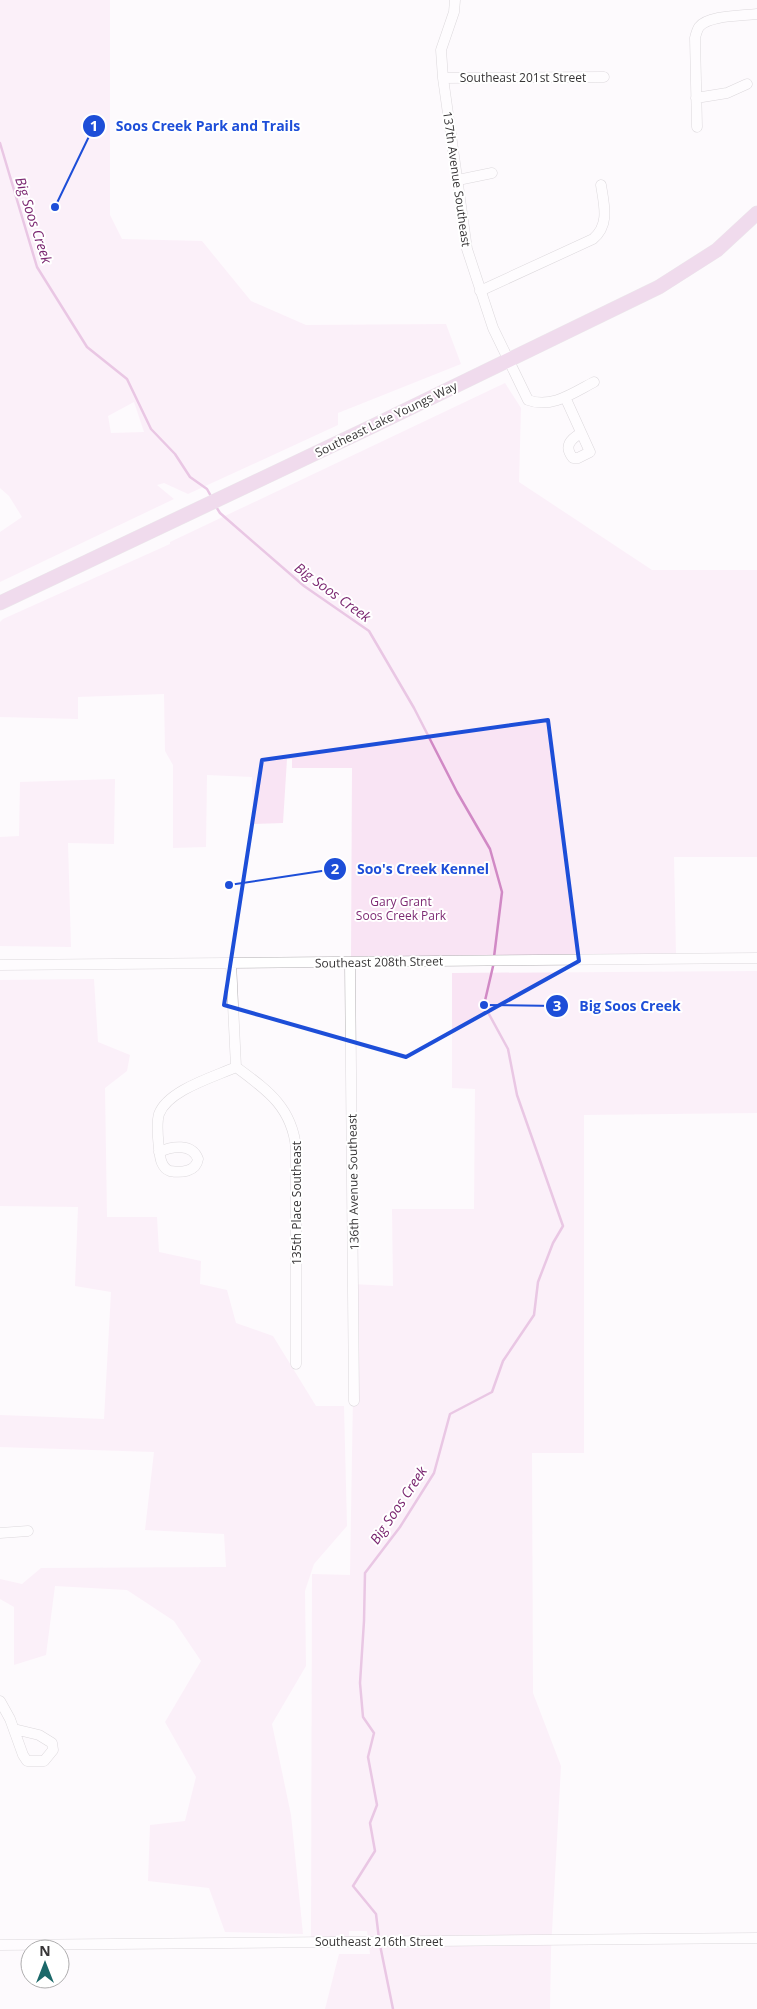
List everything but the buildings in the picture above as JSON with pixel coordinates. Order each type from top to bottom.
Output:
[{"type":"main road","name":"Southeast Lake Youngs Way","points":[[0,603],[659,288],[717,250],[757,213]]},
{"type":"street","name":"137th Avenue Southeast","points":[[456,0],[454,12],[441,50],[442,78],[467,249],[480,291],[508,361],[528,400],[544,404],[565,397],[594,382]]},
{"type":"street","points":[[697,127],[695,38],[698,28],[704,22],[717,18],[757,14]]},
{"type":"street","name":"Southeast 201st Street","points":[[442,78],[604,77]]},
{"type":"street","points":[[696,98],[727,93],[747,84]]},
{"type":"street","points":[[458,180],[492,173]]},
{"type":"street","points":[[480,291],[593,239],[600,234],[605,223],[601,185]]},
{"type":"street","points":[[565,397],[582,433]]},
{"type":"street","name":"Southeast 208th Street","points":[[0,965],[494,962],[757,958]]},
{"type":"street","name":"136th Avenue Southeast","points":[[350,962],[354,1401]]},
{"type":"street","points":[[159,1152],[158,1121],[167,1101],[177,1094],[236,1067],[231,963]]},
{"type":"street","name":"135th Place Southeast","points":[[236,1067],[273,1097],[289,1118],[295,1133],[296,1364]]},
{"type":"street","points":[[0,1533],[28,1531]]},
{"type":"street","points":[[0,1701],[14,1729]]},
{"type":"street","name":"Southeast 216th Street","points":[[0,1944],[757,1938]]},
{"type":"highlighted area","points":[[548,720],[579,961],[406,1057],[224,1005],[262,760]]},
{"type":"green space","points":[[0,0],[110,0],[110,215],[122,239],[202,241],[251,301],[306,325],[446,324],[461,364],[338,413],[338,425],[188,494],[164,483],[157,485],[174,499],[0,582],[0,532],[22,517],[9,496],[0,488]],"holes":[[[134,402],[144,432],[111,433],[108,416]]]},
{"type":"green space","name":"Gary Grant Soos Creek Park","points":[[505,383],[521,408],[519,482],[652,570],[757,570],[757,857],[674,857],[676,954],[351,959],[352,768],[292,768],[292,759],[287,759],[283,823],[253,824],[252,777],[207,775],[206,847],[173,848],[173,765],[165,751],[164,694],[78,697],[78,719],[0,717],[0,622],[3,619],[170,544],[170,542]]},
{"type":"green space","points":[[115,779],[114,844],[68,843],[71,947],[0,946],[0,837],[19,836],[20,782]]},
{"type":"green space","points":[[757,971],[757,1113],[584,1115],[584,1453],[532,1453],[533,1693],[561,1766],[551,1950],[550,2009],[325,2009],[339,1954],[370,1954],[367,1931],[349,1931],[349,1939],[311,1939],[312,1574],[350,1575],[353,1395],[351,1284],[393,1286],[392,1209],[474,1209],[475,1089],[452,1088],[452,973]]},
{"type":"green space","points":[[94,979],[98,1042],[130,1055],[127,1071],[105,1088],[107,1217],[157,1217],[159,1252],[201,1261],[200,1284],[227,1290],[236,1323],[273,1336],[316,1406],[344,1406],[347,1526],[314,1564],[305,1591],[306,1666],[272,1724],[291,1815],[303,1934],[225,1932],[209,1888],[148,1881],[150,1825],[185,1821],[196,1777],[165,1722],[201,1661],[174,1621],[127,1590],[55,1586],[46,1655],[14,1665],[14,1607],[0,1599],[0,1579],[22,1584],[41,1568],[226,1567],[224,1534],[145,1530],[154,1452],[0,1447],[0,1415],[104,1419],[111,1292],[75,1286],[78,1207],[0,1206],[0,980]]},
{"type":"waterway","name":"Big Soos Creek","points":[[0,143],[37,267],[87,347],[127,379],[151,429],[175,454],[190,477],[207,489],[212,498]]},
{"type":"waterway","name":"Big Soos Creek","points":[[215,505],[220,513],[304,586],[369,631],[414,708],[457,792],[490,849],[502,892],[494,957]]},
{"type":"waterway","name":"Big Soos Creek","points":[[379,1939],[376,1914],[353,1886],[375,1851],[370,1823],[377,1805],[368,1757],[374,1733],[363,1717],[360,1683],[365,1573],[400,1527],[434,1473],[450,1414],[492,1392],[503,1361],[534,1315],[538,1282],[553,1243],[563,1226],[517,1095],[508,1049],[484,1005],[494,962]]},
{"type":"waterway","name":"Big Soos Creek","points":[[380,1945],[393,2009]]},
{"type":"place","name":"Soos Creek Park and Trails","points":[[55,207]]},
{"type":"place","name":"Soo's Creek Kennel","points":[[229,885]]},
{"type":"place","name":"Big Soos Creek","points":[[484,1005]]}]
